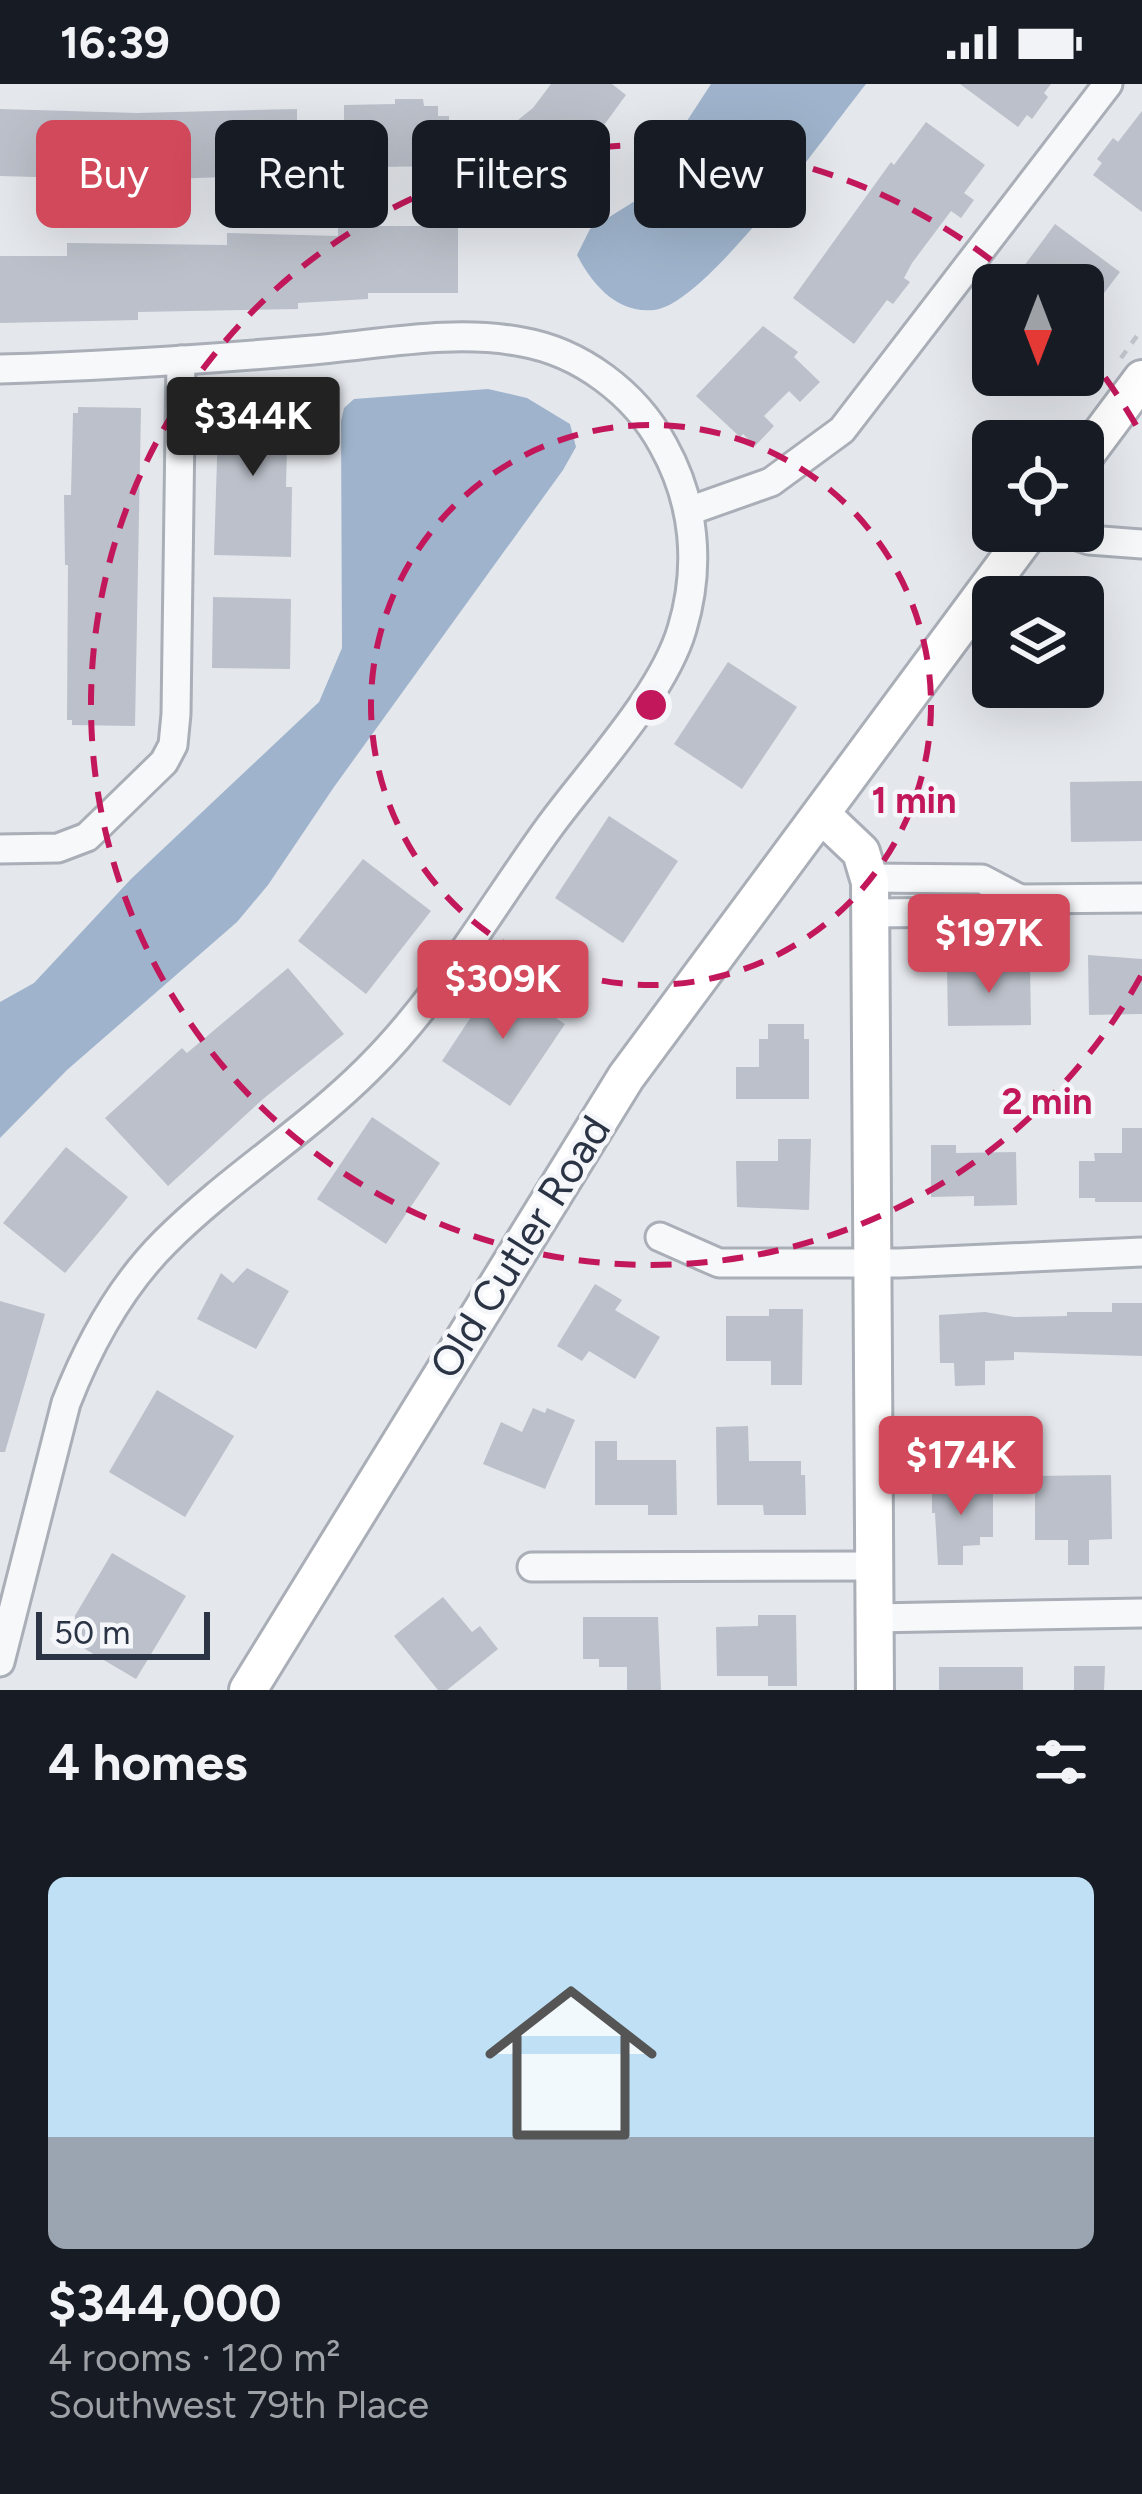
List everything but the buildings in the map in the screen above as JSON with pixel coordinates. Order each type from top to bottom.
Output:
[{"type":"main road","points":[[1104,430],[1142,379]]},
{"type":"main road","name":"Old Cutler Road","points":[[248,1690],[626,1077],[1015,552]]},
{"type":"main road","points":[[822,815],[861,852],[870,895],[875,1690]]},
{"type":"street","points":[[689,511],[771,482],[842,430],[1108,84]]},
{"type":"street","points":[[0,369],[462,337],[518,341],[550,349],[604,378],[643,415],[670,459],[689,511],[693,550],[682,628],[670,659],[440,985],[351,1085],[162,1244],[101,1328],[60,1422],[0,1662]]},
{"type":"street","points":[[0,849],[71,845],[94,831],[142,785],[173,745],[181,360]]},
{"type":"street","points":[[1104,541],[1142,544]]},
{"type":"street","points":[[957,877],[958,913]]},
{"type":"street","points":[[870,895],[957,877],[998,884],[1020,899]]},
{"type":"street","points":[[870,895],[958,913],[996,910],[1020,899],[1142,898]]},
{"type":"street","points":[[660,1237],[719,1263],[1142,1252]]},
{"type":"street","points":[[532,1567],[873,1566]]},
{"type":"street","points":[[874,1618],[1142,1613]]},
{"type":"water","points":[[711,84],[866,84],[806,161],[806,120],[688,120]]},
{"type":"water","points":[[634,202],[634,228],[752,228],[677,301],[641,310],[607,295],[577,255],[590,229],[610,228],[610,217]]},
{"type":"water","points":[[488,389],[527,398],[570,424],[576,447],[563,470],[237,922],[67,1070],[0,1138],[0,1002],[34,983],[131,879],[319,702],[342,648],[344,408],[354,399]]}]
